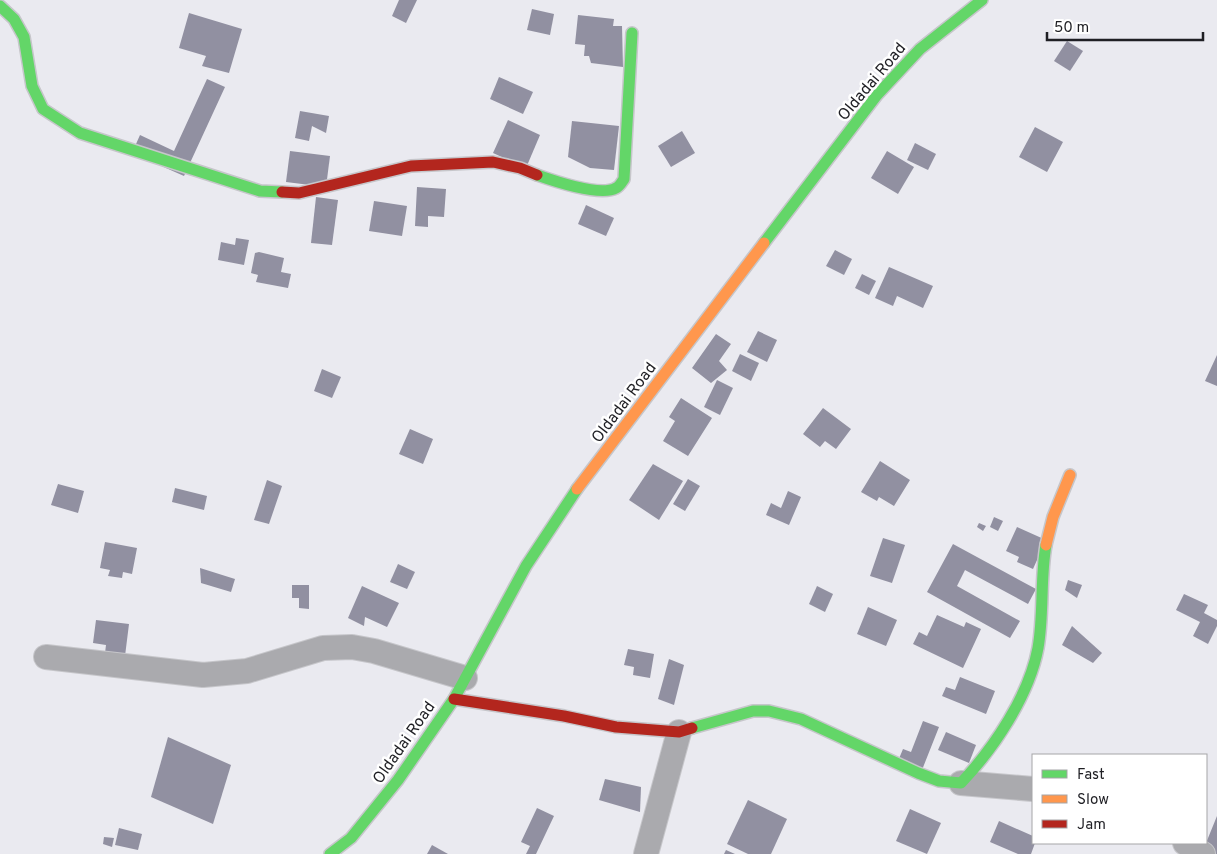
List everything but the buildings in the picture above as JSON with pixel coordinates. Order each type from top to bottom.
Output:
[{"type":"street","name":"Oldadai Road","points":[[330,854],[350,838],[398,780],[460,689],[526,566],[586,477],[877,95],[920,49],[982,0]]},
{"type":"street","points":[[0,6],[14,19],[24,37],[32,86],[43,109],[60,122],[80,133],[260,191],[299,193],[411,166],[493,162],[520,168],[570,186],[609,190],[617,188],[624,179],[632,33]]},
{"type":"street","points":[[961,783],[974,771],[997,739],[1025,689],[1038,650],[1046,543],[1050,525],[1070,475]]},
{"type":"street","points":[[46,657],[203,675],[247,671],[323,648],[352,647],[374,651],[460,689],[564,716],[616,727],[679,732],[753,711],[776,712],[801,719],[939,781],[1032,789]]},
{"type":"street","points":[[646,854],[679,732]]},
{"type":"street","points":[[1187,844],[1202,854]]},
{"type":"traffic: fast","points":[[764,243],[877,95],[920,49],[982,0]]},
{"type":"traffic: fast","points":[[0,6],[14,19],[24,37],[32,86],[43,109],[80,133],[260,191],[282,192]]},
{"type":"traffic: fast","points":[[537,175],[577,187],[599,191],[616,188],[622,182],[624,179],[632,33]]},
{"type":"traffic: fast","points":[[330,854],[351,838],[398,780],[454,699],[526,566],[577,489]]},
{"type":"traffic: fast","points":[[692,728],[753,711],[769,711],[801,719],[939,781],[961,783],[997,738],[1009,720],[1027,684],[1040,635],[1046,545]]},
{"type":"traffic: slow","points":[[577,489],[764,243]]},
{"type":"traffic: slow","points":[[1046,545],[1053,517],[1070,475]]},
{"type":"traffic: jam","points":[[282,192],[299,193],[411,166],[493,162],[520,168],[537,175]]},
{"type":"traffic: jam","points":[[454,699],[564,716],[616,727],[679,732],[692,728]]}]
